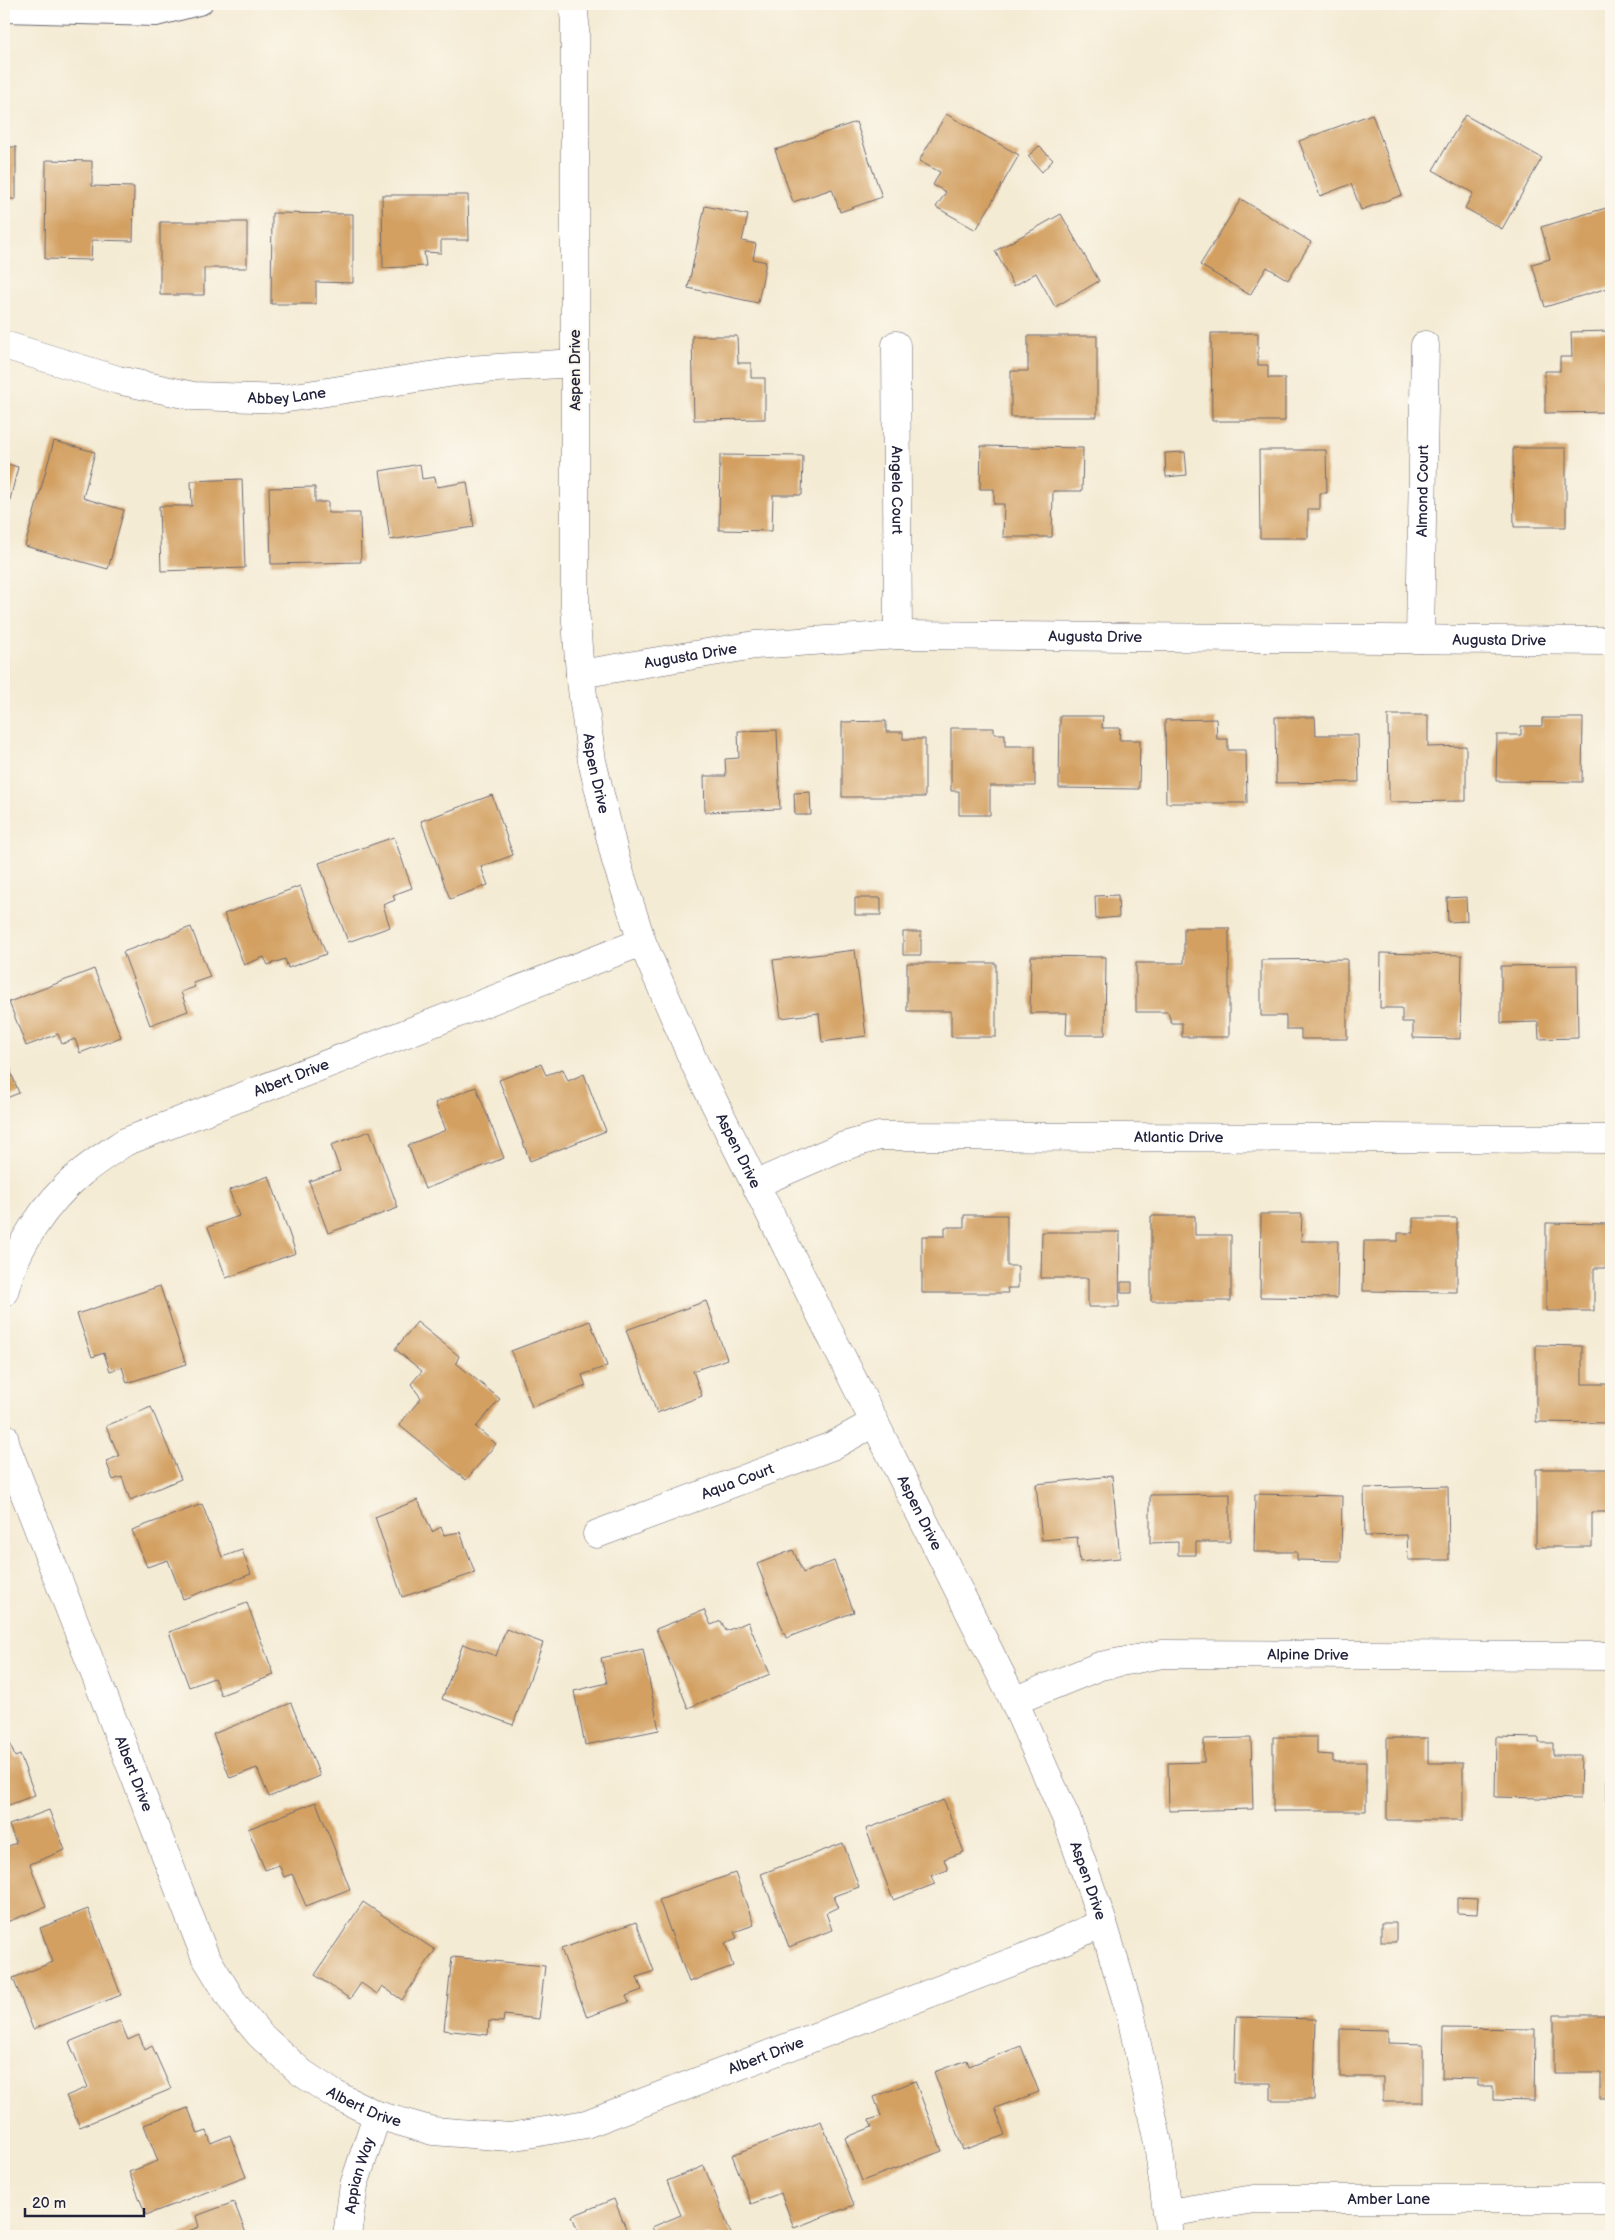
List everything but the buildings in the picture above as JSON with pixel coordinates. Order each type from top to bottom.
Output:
[{"type":"street","name":"Aspen Drive","points":[[573,4],[575,23],[575,608],[580,674],[592,761],[616,861],[642,942],[694,1062],[1014,1701],[1068,1820],[1103,1923],[1131,2016],[1158,2143],[1169,2225]]},
{"type":"street","name":"Abbey Lane","points":[[4,345],[118,380],[193,396],[282,400],[468,370],[574,363]]},
{"type":"street","name":"Almond Court","points":[[1420,639],[1425,345]]},
{"type":"street","name":"Angela Court","points":[[896,346],[898,635]]},
{"type":"street","name":"Augusta Drive","points":[[580,674],[755,644],[898,635],[1611,641]]},
{"type":"street","name":"Albert Drive","points":[[5,1281],[24,1242],[56,1198],[81,1173],[125,1142],[642,942]]},
{"type":"street","name":"Atlantic Drive","points":[[756,1184],[841,1146],[880,1136],[1611,1138]]},
{"type":"street","name":"Aqua Court","points":[[598,1534],[832,1446],[875,1422]]},
{"type":"street","name":"Albert Drive","points":[[4,1437],[205,1956],[235,2005],[260,2035],[302,2073],[334,2094],[377,2115],[433,2131],[510,2137],[586,2124],[1033,1954],[1103,1923]]},
{"type":"street","name":"Alpine Drive","points":[[1014,1701],[1100,1666],[1162,1654],[1611,1656]]},
{"type":"street","name":"Appian Way","points":[[347,2236],[354,2185],[377,2115]]},
{"type":"street","name":"Amber Lane","points":[[1169,2225],[1254,2199],[1611,2199]]},
{"type":"lane","points":[[4,12],[156,16],[202,4]]}]
